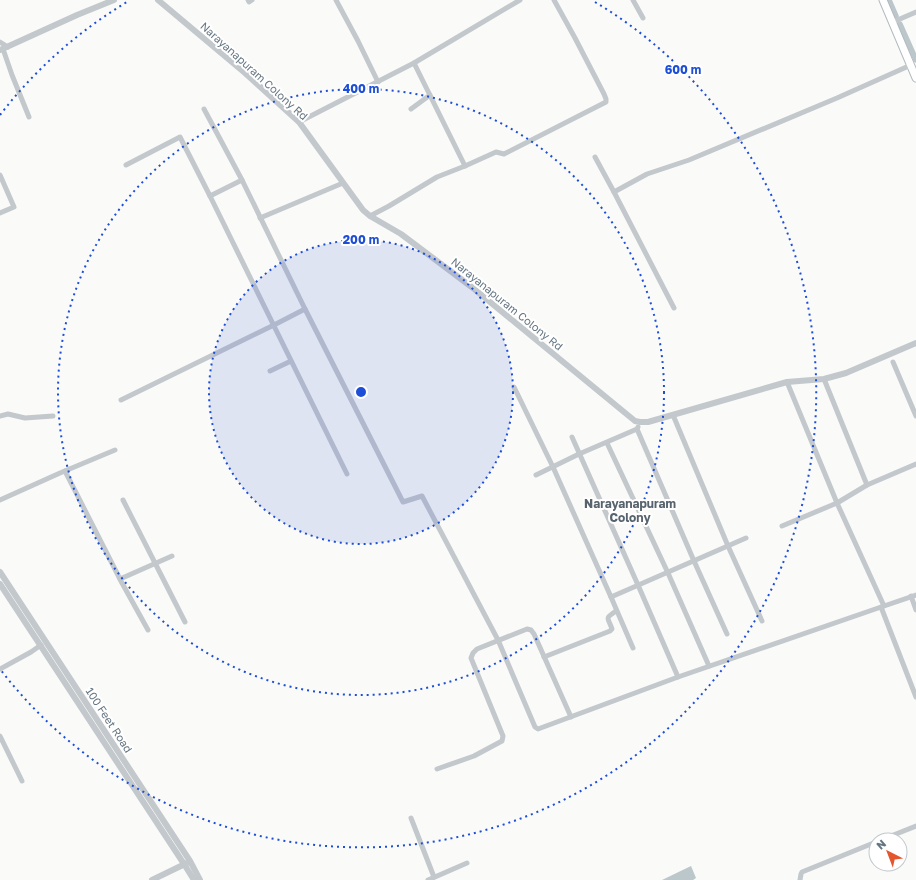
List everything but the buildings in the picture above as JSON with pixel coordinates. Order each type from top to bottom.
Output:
[{"type":"main road","points":[[883,0],[916,78]]},
{"type":"street","points":[[4,49],[114,0]]},
{"type":"street","name":"Narayanapuram Colony Rd","points":[[158,0],[245,72],[298,122],[363,210],[370,216],[400,234],[473,288],[635,421],[640,422]]},
{"type":"street","points":[[248,0],[249,2],[252,0]]},
{"type":"street","points":[[336,0],[378,82]]},
{"type":"street","points":[[298,122],[414,63],[520,0]]},
{"type":"street","points":[[370,216],[437,177],[496,152],[504,154],[606,102],[607,100],[554,0]]},
{"type":"street","points":[[633,0],[643,18]]},
{"type":"street","points":[[893,22],[916,12]]},
{"type":"street","points":[[0,42],[4,49],[12,75],[29,117]]},
{"type":"street","points":[[414,63],[465,166]]},
{"type":"street","points":[[614,192],[647,174],[689,160],[851,92],[911,65]]},
{"type":"street","points":[[411,109],[430,95]]},
{"type":"street","points":[[204,109],[242,180],[305,309],[403,502],[422,496],[498,640],[536,728],[539,729],[678,677],[913,596],[916,610]]},
{"type":"street","points":[[126,165],[180,137],[347,474]]},
{"type":"street","points":[[594,157],[614,192],[674,308]]},
{"type":"street","points":[[0,175],[14,206],[0,213]]},
{"type":"street","points":[[210,196],[242,180]]},
{"type":"street","points":[[260,218],[343,183]]},
{"type":"street","points":[[121,400],[305,309]]},
{"type":"street","points":[[536,475],[579,454],[637,429],[640,422],[648,422],[787,382],[824,379],[846,373],[916,343]]},
{"type":"street","points":[[270,371],[291,361]]},
{"type":"street","points":[[893,362],[916,416]]},
{"type":"street","points":[[824,379],[867,485]]},
{"type":"street","points":[[787,382],[837,503],[883,606],[916,697]]},
{"type":"street","points":[[514,387],[553,467],[633,648]]},
{"type":"street","points":[[0,416],[8,414],[25,418],[53,416]]},
{"type":"street","points":[[673,415],[728,546],[762,621]]},
{"type":"street","points":[[637,429],[727,634]]},
{"type":"street","points":[[572,437],[678,677]]},
{"type":"street","points":[[607,443],[668,573],[709,666]]},
{"type":"street","points":[[0,500],[115,450]]},
{"type":"street","points":[[782,526],[837,503],[867,485],[916,464]]},
{"type":"street","points":[[65,471],[120,579],[148,630]]},
{"type":"street","points":[[123,500],[185,622]]},
{"type":"street","points":[[611,597],[746,538]]},
{"type":"street","points":[[120,579],[172,556]]},
{"type":"street","name":"100 Feet Road","points":[[0,572],[187,862],[194,880]]},
{"type":"street","name":"100 Feet Road","points":[[0,584],[200,880]]},
{"type":"street","points":[[544,657],[610,631],[612,627],[608,617],[616,611]]},
{"type":"street","points":[[437,769],[474,756],[502,740],[503,736],[472,658],[473,653],[477,649],[498,640],[527,629],[531,630],[571,717]]},
{"type":"street","points":[[0,669],[31,652],[41,644]]},
{"type":"street","points":[[0,736],[22,781]]},
{"type":"street","points":[[411,818],[434,877]]},
{"type":"street","points":[[901,832],[916,826]]},
{"type":"street","points":[[800,880],[802,872],[868,845]]},
{"type":"street","points":[[152,880],[187,862]]},
{"type":"street","points":[[428,880],[467,863]]},
{"type":"shaded area","points":[[691,866],[696,878],[693,880],[662,880]]},
{"type":"waterway","points":[[889,0],[896,16]]},
{"type":"waterway","points":[[900,24],[916,60]]},
{"type":"district","name":"Narayanapuram Colony","points":[[630,511]]}]
